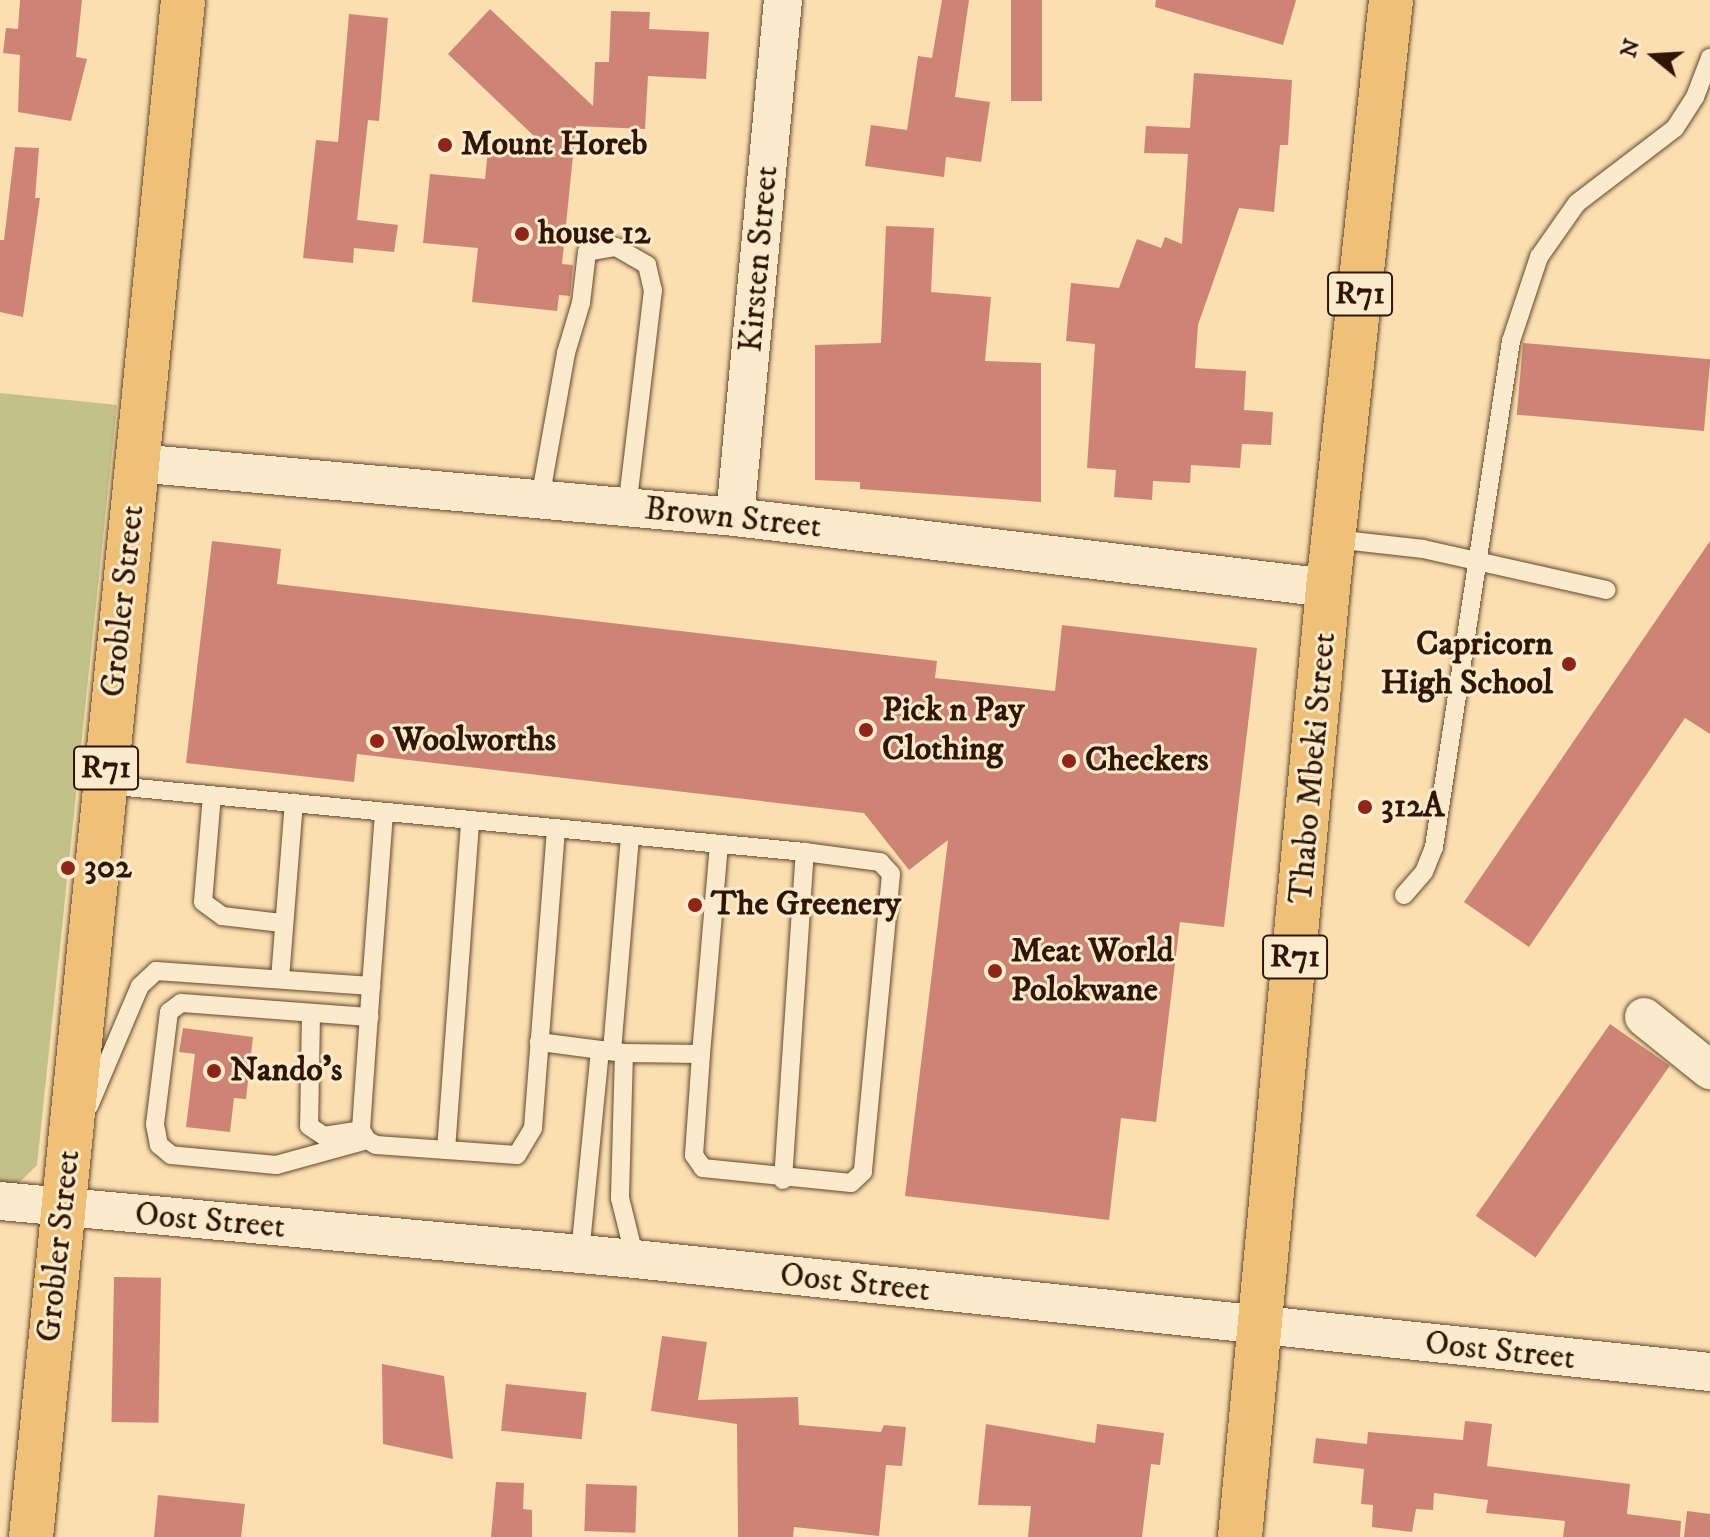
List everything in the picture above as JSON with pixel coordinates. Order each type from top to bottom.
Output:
[{"type":"main road","name":"Grobler Street","points":[[31,1537],[183,0]]},
{"type":"main road","name":"Thabo Mbeki Street","points":[[1240,1537],[1328,588],[1391,0]]},
{"type":"street","name":"Kirsten Street","points":[[735,517],[783,0]]},
{"type":"street","name":"Brown Street","points":[[136,463],[735,517],[1328,588]]},
{"type":"street","points":[[1644,1017],[1710,1070]]},
{"type":"street","name":"Oost Street","points":[[0,1201],[635,1259],[1710,1372]]},
{"type":"lane","points":[[1404,895],[1424,872],[1434,847],[1511,341],[1539,257],[1577,203],[1675,128],[1695,97],[1710,58]]},
{"type":"lane","points":[[540,499],[587,252],[616,247],[647,265],[653,290],[627,508]]},
{"type":"lane","points":[[1334,539],[1423,549],[1606,590]]},
{"type":"lane","points":[[105,785],[805,852],[880,862],[891,874],[863,1172],[851,1183],[783,1180],[698,1163],[701,1054],[719,845]]},
{"type":"lane","points":[[212,795],[203,902],[222,916],[282,923]]},
{"type":"lane","points":[[280,979],[282,923],[294,803]]},
{"type":"lane","points":[[364,1135],[384,813]]},
{"type":"lane","points":[[446,1150],[470,821]]},
{"type":"lane","points":[[311,1015],[309,1126],[324,1136],[364,1135],[376,1145],[517,1155],[529,1142],[556,830]]},
{"type":"lane","points":[[580,1254],[612,1051],[630,837]]},
{"type":"lane","points":[[783,1180],[805,852]]},
{"type":"lane","points":[[69,1151],[140,986],[156,971],[371,986]]},
{"type":"lane","points":[[364,1135],[276,1165],[171,1155],[159,1145],[155,1124],[169,1012],[191,1002],[311,1015],[369,1017]]},
{"type":"lane","points":[[539,1042],[612,1051],[701,1054]]},
{"type":"lane","points":[[612,1051],[620,1198],[635,1259]]},
{"type":"shaded area","points":[[0,393],[117,405],[37,1165],[20,1182],[0,1189]]},
{"type":"building","points":[[20,0],[82,0],[76,57],[87,59],[71,121],[18,112],[20,55],[3,53],[6,28],[18,29]]},
{"type":"building","points":[[942,0],[969,0],[955,97],[990,102],[981,162],[946,157],[944,177],[865,166],[871,125],[907,130],[918,56],[932,58]]},
{"type":"building","points":[[1011,0],[1042,0],[1042,101],[1011,101]]},
{"type":"building","points":[[1156,0],[1296,0],[1283,45],[1155,7]]},
{"type":"building","points":[[490,9],[593,106],[595,62],[609,62],[611,11],[650,12],[649,29],[709,32],[706,79],[648,76],[645,129],[576,126],[562,264],[573,265],[570,296],[559,295],[557,311],[472,302],[478,248],[423,243],[430,174],[485,179],[488,150],[556,157],[448,54]]},
{"type":"building","points":[[349,14],[388,18],[379,121],[368,120],[357,220],[398,225],[394,252],[354,248],[353,263],[303,258],[316,140],[338,142]]},
{"type":"building","points":[[1194,73],[1292,80],[1288,145],[1280,145],[1274,212],[1239,208],[1198,325],[1195,368],[1246,371],[1244,410],[1273,412],[1271,445],[1242,444],[1240,468],[1191,465],[1190,483],[1153,481],[1152,500],[1114,497],[1116,470],[1087,468],[1095,344],[1066,341],[1071,283],[1119,288],[1137,239],[1161,248],[1165,237],[1182,244],[1188,154],[1144,153],[1146,126],[1190,128]]},
{"type":"building","points":[[15,147],[39,148],[35,198],[40,198],[23,317],[0,312],[0,240],[4,240]]},
{"type":"building","points":[[886,226],[934,228],[931,292],[991,297],[985,361],[1041,363],[1041,502],[860,489],[860,482],[815,480],[815,345],[881,343]]},
{"type":"building","points":[[1523,343],[1710,359],[1704,431],[1517,415]]},
{"type":"building","points":[[212,541],[281,549],[277,584],[937,661],[935,678],[1055,691],[1062,625],[1257,648],[1224,927],[1180,922],[1156,1122],[1121,1118],[1109,1220],[905,1196],[948,840],[909,870],[864,813],[357,754],[354,782],[186,763]]},
{"type":"building","points":[[1710,541],[1710,734],[1685,718],[1529,947],[1464,902]]},
{"type":"building","points":[[1610,1024],[1670,1066],[1536,1258],[1476,1216]]},
{"type":"building","points":[[183,1028],[253,1037],[246,1099],[234,1098],[230,1132],[186,1127],[195,1054],[179,1052]]},
{"type":"building","points":[[114,1277],[161,1278],[158,1423],[111,1422]]},
{"type":"building","points":[[662,1336],[707,1342],[698,1400],[798,1397],[799,1425],[881,1432],[884,1425],[906,1427],[902,1466],[886,1465],[879,1536],[794,1527],[793,1537],[738,1537],[737,1424],[651,1411]]},
{"type":"building","points":[[382,1364],[444,1376],[453,1459],[383,1444]]},
{"type":"building","points":[[506,1384],[587,1392],[582,1439],[501,1431]]},
{"type":"building","points":[[1465,1421],[1492,1424],[1487,1466],[1630,1484],[1627,1514],[1681,1521],[1680,1537],[1563,1537],[1565,1521],[1486,1513],[1488,1500],[1434,1493],[1433,1510],[1416,1509],[1412,1532],[1372,1527],[1373,1505],[1361,1504],[1364,1469],[1313,1463],[1316,1438],[1367,1444],[1368,1432],[1463,1440]]},
{"type":"building","points":[[986,1424],[1095,1443],[1097,1424],[1164,1433],[1160,1465],[1151,1464],[1142,1537],[1028,1537],[1031,1506],[978,1505]]},
{"type":"building","points":[[496,1482],[524,1483],[523,1509],[532,1510],[532,1537],[491,1537]]},
{"type":"building","points":[[586,1484],[637,1486],[635,1533],[584,1531]]},
{"type":"building","points":[[158,1495],[245,1504],[241,1537],[154,1537]]},
{"type":"building","points":[[1687,1511],[1710,1514],[1710,1537],[1684,1537]]},
{"type":"place","name":"Mount Horeb","points":[[445,145]]},
{"type":"place","name":"house 12","points":[[522,234]]},
{"type":"place","name":"Capricorn High School","points":[[1569,664]]},
{"type":"place","name":"Pick n Pay Clothing","points":[[866,730]]},
{"type":"place","name":"Woolworths","points":[[377,741]]},
{"type":"place","name":"Checkers","points":[[1069,761]]},
{"type":"place","name":"312A","points":[[1365,807]]},
{"type":"place","name":"302","points":[[68,868]]},
{"type":"place","name":"The Greenery","points":[[695,905]]},
{"type":"place","name":"Meat World Polokwane","points":[[995,971]]},
{"type":"place","name":"Nando's","points":[[214,1071]]}]
